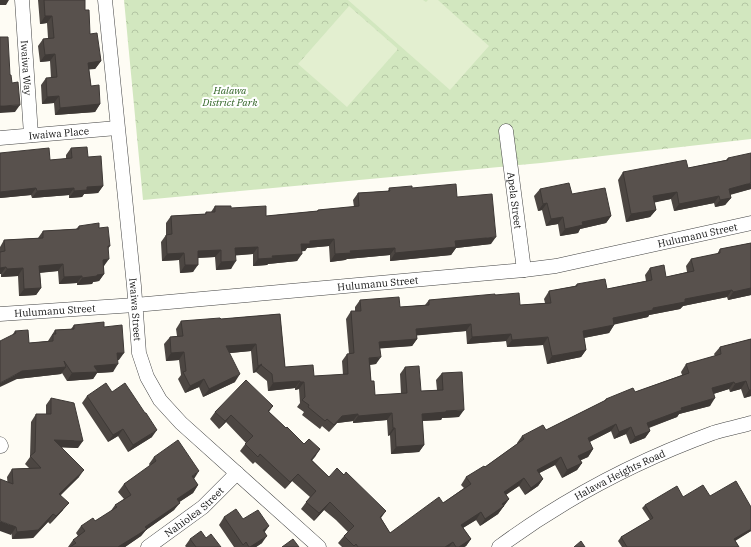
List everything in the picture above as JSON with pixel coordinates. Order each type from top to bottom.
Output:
[{"type":"street","name":"Iwaiwa Way","points":[[22,0],[31,135]]},
{"type":"street","name":"Iwaiwa Street","points":[[105,0],[139,353],[147,377],[160,400],[181,423],[319,547]]},
{"type":"street","name":"Iwaiwa Place","points":[[0,138],[118,128]]},
{"type":"street","name":"Apela Street","points":[[506,131],[524,270]]},
{"type":"street","name":"Hulumanu Street","points":[[0,314],[135,305],[524,270],[556,266],[751,223]]},
{"type":"street","name":"Halawa Heights Road","points":[[498,547],[574,497],[642,462],[714,433],[751,423]]},
{"type":"street","name":"Nahiolea Street","points":[[148,547],[203,507],[237,473]]},
{"type":"green space","name":"Halawa District Park","points":[[124,0],[751,0],[751,139],[541,163],[143,200]]},
{"type":"green space","points":[[348,0],[423,0],[426,2],[428,0],[438,0],[489,46],[450,90]]},
{"type":"green space","points":[[349,6],[398,49],[347,107],[298,64]]},
{"type":"building","points":[[44,0],[85,0],[85,10],[89,10],[90,34],[97,33],[101,61],[88,63],[91,86],[99,85],[100,104],[60,108],[59,96],[47,97],[46,78],[57,77],[55,54],[45,55],[43,39],[54,38],[52,16],[45,16]]},
{"type":"building","points":[[0,37],[8,37],[10,75],[12,83],[18,82],[20,105],[0,106]]},
{"type":"building","points":[[87,147],[88,157],[101,156],[103,186],[87,187],[87,190],[74,191],[74,188],[37,191],[36,188],[0,192],[0,153],[49,148],[50,160],[72,158],[71,148]]},
{"type":"building","points":[[751,153],[751,183],[729,189],[731,198],[720,200],[719,196],[679,204],[677,192],[653,196],[656,210],[631,214],[623,172],[686,160],[688,168],[728,160],[728,158]]},
{"type":"building","points":[[569,183],[572,194],[605,188],[611,216],[582,222],[583,225],[565,229],[563,217],[551,219],[547,203],[543,204],[540,189]]},
{"type":"building","points":[[456,184],[457,197],[492,194],[496,237],[455,241],[456,247],[395,253],[395,248],[350,251],[351,253],[335,254],[334,239],[310,241],[310,244],[301,244],[302,254],[272,256],[273,258],[258,259],[258,247],[235,248],[236,261],[221,262],[221,250],[198,251],[198,265],[185,265],[184,253],[167,254],[166,235],[172,234],[171,216],[215,212],[215,206],[231,206],[231,208],[266,206],[266,216],[318,211],[359,206],[358,193],[390,191],[389,188],[412,186],[412,188]]},
{"type":"building","points":[[99,223],[99,228],[108,227],[110,246],[108,246],[109,259],[103,260],[104,274],[82,278],[82,276],[64,277],[63,264],[39,266],[41,288],[24,289],[23,268],[0,268],[0,252],[5,251],[4,240],[43,238],[43,231],[79,229],[79,226]]},
{"type":"building","points":[[751,243],[751,288],[685,299],[685,302],[613,318],[614,325],[583,331],[586,350],[552,356],[548,337],[512,340],[511,334],[472,337],[471,324],[416,329],[417,339],[379,342],[381,357],[369,358],[371,381],[374,381],[375,395],[407,393],[405,367],[419,366],[421,391],[443,390],[442,373],[462,372],[464,410],[422,414],[424,445],[396,447],[395,428],[393,428],[392,413],[342,416],[334,425],[327,419],[325,421],[302,400],[305,397],[304,382],[273,383],[272,374],[261,365],[262,364],[258,366],[256,344],[226,346],[240,374],[209,389],[204,379],[190,386],[183,372],[186,371],[184,352],[171,353],[170,337],[183,336],[181,321],[280,314],[285,367],[313,365],[314,376],[348,374],[347,354],[354,353],[351,311],[361,311],[360,300],[399,297],[400,307],[429,305],[429,300],[519,293],[520,305],[551,303],[549,291],[605,279],[607,289],[652,280],[650,268],[664,265],[666,277],[694,271],[691,259],[720,253],[720,249]]},
{"type":"building","points":[[104,322],[104,327],[122,325],[124,353],[117,353],[118,364],[94,366],[98,372],[72,373],[64,361],[66,367],[22,371],[0,383],[0,341],[16,333],[15,331],[28,330],[29,343],[53,341],[53,334],[56,334],[55,330],[74,329],[74,325]]},
{"type":"building","points":[[751,339],[751,390],[749,390],[746,381],[735,384],[734,382],[712,388],[715,398],[681,408],[682,410],[647,423],[650,431],[635,437],[631,427],[619,432],[616,424],[588,438],[593,449],[578,456],[582,463],[567,470],[561,457],[537,470],[543,479],[531,488],[524,478],[504,492],[509,499],[502,504],[504,506],[485,519],[481,512],[461,525],[471,539],[459,547],[456,547],[453,542],[445,547],[358,547],[356,544],[354,546],[344,536],[354,526],[330,502],[319,513],[306,502],[316,491],[298,474],[290,482],[260,454],[258,457],[245,444],[253,436],[231,415],[225,421],[215,412],[246,380],[273,406],[268,411],[286,428],[287,427],[304,444],[309,439],[320,449],[311,460],[329,477],[337,468],[344,475],[346,472],[386,511],[380,517],[390,533],[439,497],[443,503],[471,484],[466,477],[484,466],[485,467],[524,439],[522,436],[543,425],[546,430],[606,399],[633,388],[635,392],[689,373],[686,364],[721,354],[720,347]]},
{"type":"building","points":[[106,383],[112,392],[125,383],[157,430],[133,445],[123,429],[113,435],[87,396]]},
{"type":"building","points":[[51,398],[74,403],[83,441],[54,440],[84,470],[59,494],[69,503],[56,516],[53,514],[38,530],[17,532],[16,527],[0,521],[0,479],[13,484],[12,469],[41,468],[30,456],[35,452],[36,414],[51,414]]},
{"type":"building","points":[[178,440],[199,471],[192,476],[198,485],[177,499],[180,503],[145,527],[147,529],[118,547],[70,547],[76,543],[73,540],[85,531],[81,526],[93,518],[95,521],[117,507],[115,505],[131,495],[124,484],[156,461],[154,457]]},
{"type":"building","points":[[736,481],[751,507],[751,529],[734,539],[739,547],[627,547],[621,537],[653,518],[645,505],[677,486],[683,497],[703,485],[710,496]]},
{"type":"building","points":[[236,509],[243,519],[258,510],[269,526],[263,530],[267,536],[250,547],[246,542],[243,545],[224,517]]},
{"type":"building","points":[[201,531],[206,538],[211,534],[221,547],[196,547],[190,539]]},
{"type":"building","points":[[293,539],[299,547],[282,547]]},
{"type":"building","points":[[581,541],[585,547],[574,547]]}]
